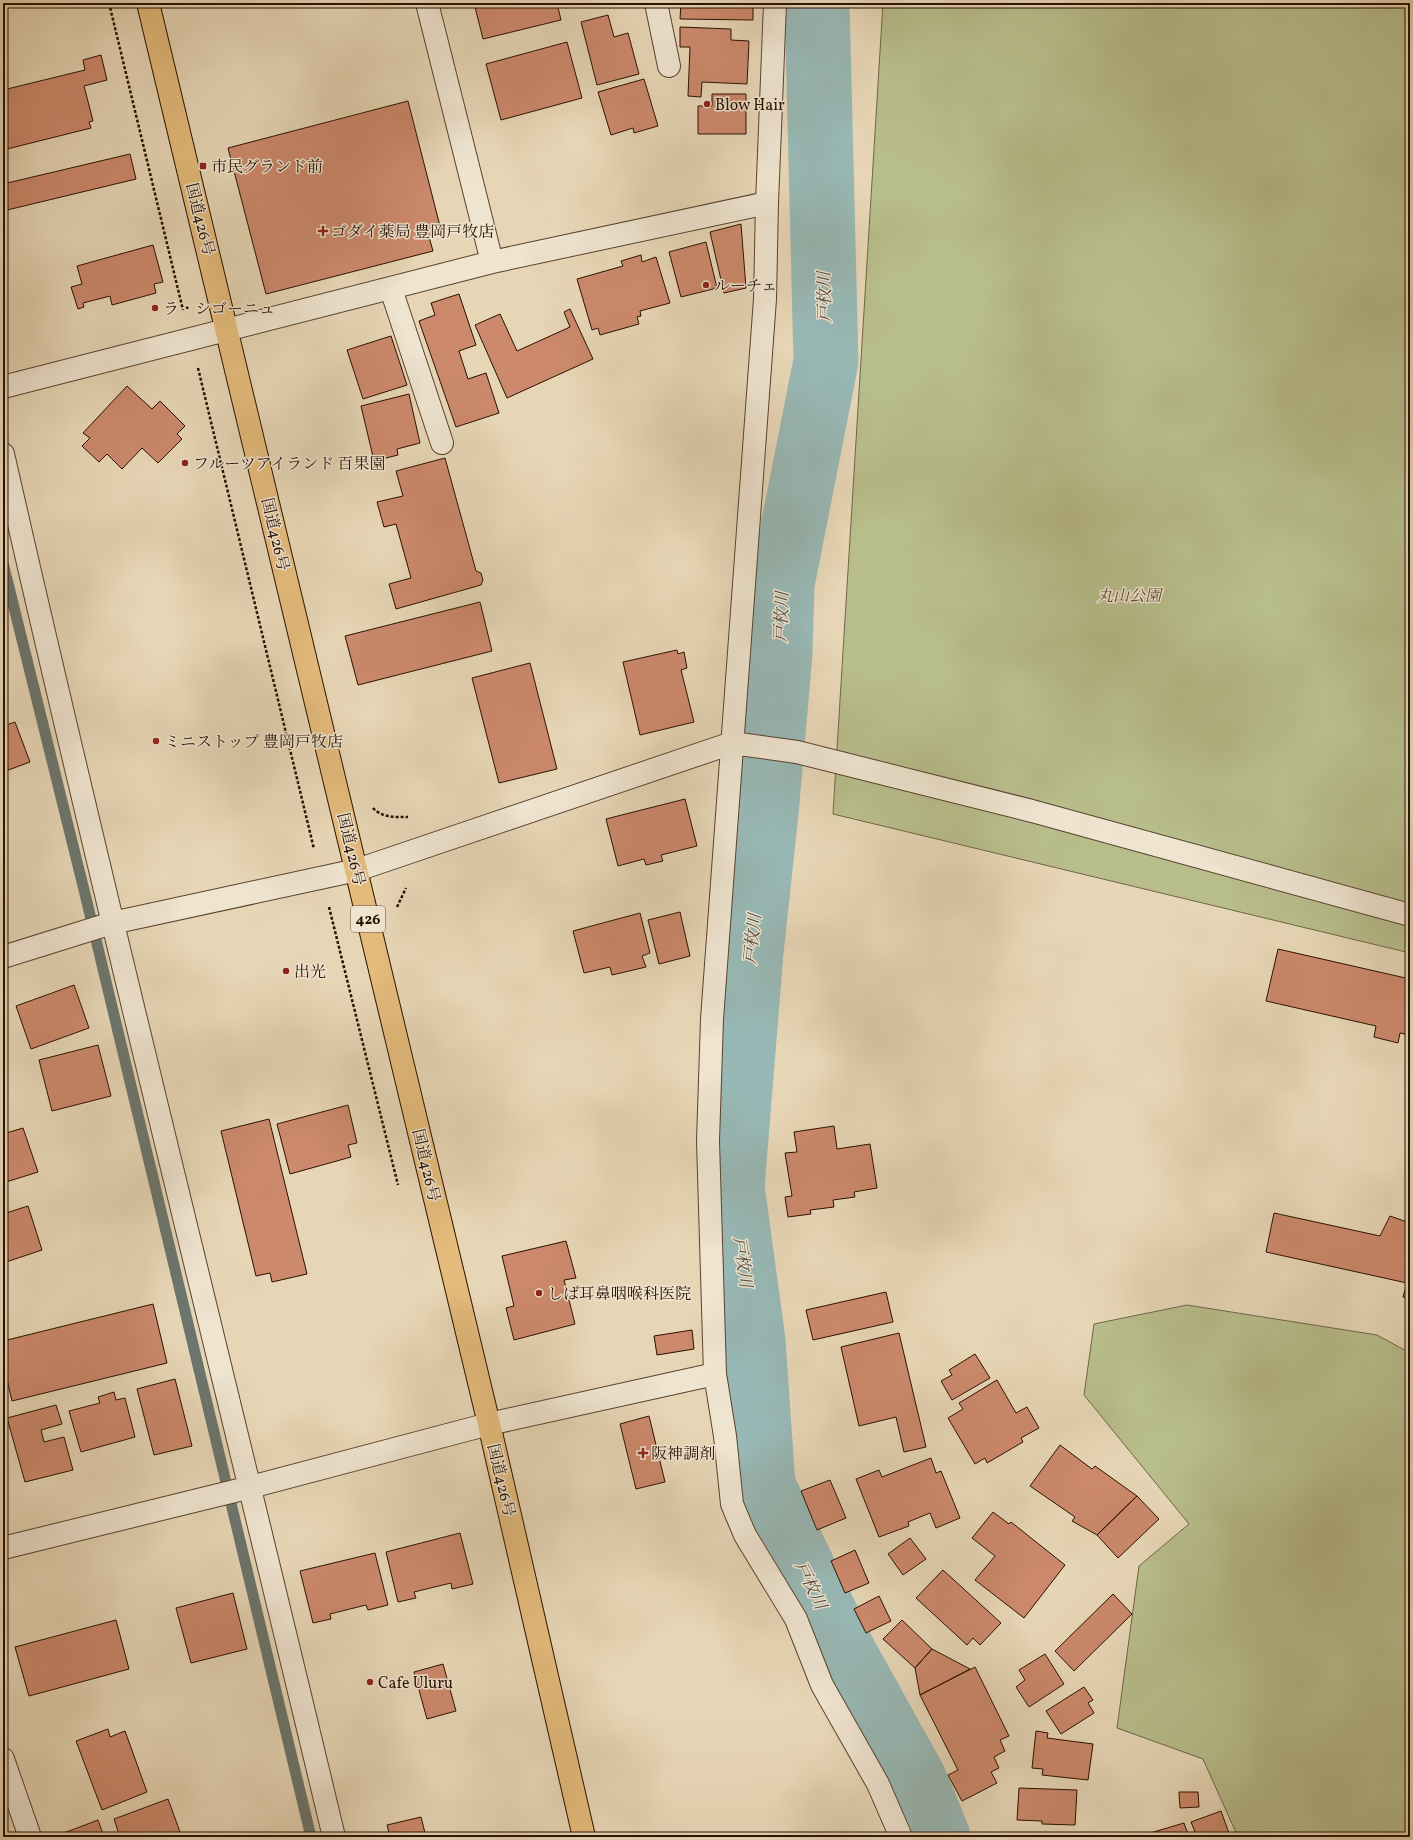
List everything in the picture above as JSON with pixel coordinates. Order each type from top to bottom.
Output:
[{"type":"highway","name":"国道426号","points":[[148,3],[228,331],[489,1424],[584,1837]]},
{"type":"street","points":[[427,3],[492,262]]},
{"type":"street","points":[[656,3],[669,66]]},
{"type":"street","points":[[775,3],[767,203],[765,299],[712,1019],[708,1133],[714,1374],[725,1436],[732,1504],[746,1535],[796,1619],[822,1685],[878,1784],[901,1837]]},
{"type":"street","points":[[3,387],[228,331],[492,262],[767,203]]},
{"type":"street","points":[[391,289],[442,443]]},
{"type":"street","points":[[3,454],[112,923],[251,1487],[334,1837]]},
{"type":"street","points":[[3,957],[112,923],[357,870],[732,743],[797,752],[1009,805],[1410,915]]},
{"type":"street","points":[[3,1548],[251,1487],[489,1424],[714,1374]]},
{"type":"street","points":[[3,1759],[30,1837]]},
{"type":"path","points":[[109,3],[184,316]]},
{"type":"path","points":[[197,366],[314,850]]},
{"type":"path","points":[[328,901],[399,1188]]},
{"type":"green space","name":"丸山公園","points":[[883,3],[1410,3],[1410,953],[833,814]]},
{"type":"green space","points":[[1187,1305],[1377,1335],[1410,1353],[1410,1837],[1238,1837],[1203,1759],[1117,1728],[1139,1566],[1189,1524],[1084,1395],[1094,1324]]},
{"type":"building","points":[[474,3],[557,3],[561,20],[483,39]]},
{"type":"building","points":[[681,3],[753,3],[753,20],[680,19]]},
{"type":"building","points":[[608,15],[614,37],[628,33],[639,74],[597,85],[581,22]]},
{"type":"building","points":[[680,27],[731,29],[731,40],[749,41],[747,84],[702,82],[701,97],[688,96],[690,47],[680,47]]},
{"type":"building","points":[[567,42],[582,98],[501,120],[486,64]]},
{"type":"building","points":[[101,55],[107,80],[84,86],[93,121],[89,122],[91,128],[3,150],[3,90],[85,70],[83,60]]},
{"type":"building","points":[[644,79],[658,126],[634,133],[633,128],[611,135],[598,92]]},
{"type":"building","points":[[712,94],[746,94],[746,134],[698,134],[698,106],[712,106]]},
{"type":"building","points":[[408,101],[442,234],[429,237],[433,251],[266,294],[228,148]]},
{"type":"building","points":[[130,154],[136,179],[3,211],[3,184]]},
{"type":"building","points":[[741,224],[746,288],[724,293],[710,232]]},
{"type":"building","points":[[706,242],[717,288],[681,297],[669,252]]},
{"type":"building","points":[[153,245],[163,282],[154,284],[156,293],[112,305],[110,296],[83,303],[84,307],[78,309],[71,287],[82,284],[77,266]]},
{"type":"building","points":[[641,255],[642,262],[656,257],[670,303],[640,311],[641,316],[637,317],[639,324],[600,335],[598,328],[592,330],[577,279],[623,266],[621,261]]},
{"type":"building","points":[[459,294],[476,345],[459,351],[468,379],[486,373],[499,413],[456,427],[419,321],[435,315],[431,303]]},
{"type":"building","points":[[570,309],[593,359],[507,398],[475,325],[500,314],[517,351],[570,327],[564,312]]},
{"type":"building","points":[[391,336],[407,385],[363,399],[347,350]]},
{"type":"building","points":[[127,386],[152,409],[160,401],[185,426],[177,434],[182,439],[158,463],[142,448],[122,469],[107,454],[99,462],[82,446],[90,438],[83,433]]},
{"type":"building","points":[[409,394],[420,443],[397,449],[398,455],[374,461],[361,406]]},
{"type":"building","points":[[445,458],[476,571],[481,573],[483,580],[481,585],[396,609],[389,584],[411,578],[396,524],[384,527],[377,502],[403,496],[396,471]]},
{"type":"building","points":[[480,602],[492,651],[358,685],[345,636]]},
{"type":"building","points":[[677,650],[678,654],[684,652],[687,668],[681,670],[694,722],[640,735],[623,662]]},
{"type":"building","points":[[530,663],[557,769],[499,783],[472,678]]},
{"type":"building","points":[[15,722],[30,762],[3,772],[3,726]]},
{"type":"building","points":[[685,799],[697,846],[661,855],[663,861],[646,865],[644,859],[618,866],[606,819]]},
{"type":"building","points":[[680,912],[690,956],[659,964],[648,920]]},
{"type":"building","points":[[640,913],[650,953],[642,956],[646,967],[612,975],[610,967],[584,973],[573,931]]},
{"type":"building","points":[[1278,949],[1410,979],[1410,1035],[1400,1033],[1398,1043],[1374,1037],[1376,1026],[1266,1001]]},
{"type":"building","points":[[74,985],[89,1028],[31,1049],[16,1006]]},
{"type":"building","points":[[98,1045],[111,1096],[52,1111],[39,1060]]},
{"type":"building","points":[[348,1105],[357,1143],[348,1145],[351,1157],[290,1174],[277,1124]]},
{"type":"building","points":[[269,1119],[307,1274],[272,1282],[270,1273],[256,1276],[221,1131]]},
{"type":"building","points":[[834,1126],[837,1149],[870,1144],[877,1188],[854,1192],[855,1197],[833,1200],[834,1207],[810,1210],[811,1214],[788,1217],[785,1197],[792,1196],[785,1153],[797,1152],[794,1132]]},
{"type":"building","points":[[23,1128],[38,1172],[3,1183],[3,1134]]},
{"type":"building","points":[[28,1206],[42,1250],[3,1263],[3,1214]]},
{"type":"building","points":[[1274,1213],[1380,1236],[1390,1216],[1410,1223],[1410,1299],[1403,1297],[1407,1283],[1266,1252]]},
{"type":"building","name":"しば耳鼻咽喉科医院","points":[[566,1241],[576,1278],[564,1280],[575,1324],[514,1340],[506,1308],[514,1306],[502,1256]]},
{"type":"building","points":[[886,1292],[893,1322],[813,1340],[806,1310]]},
{"type":"building","points":[[153,1304],[167,1363],[12,1401],[3,1362],[3,1341]]},
{"type":"building","points":[[692,1330],[694,1349],[657,1355],[654,1336]]},
{"type":"building","points":[[899,1333],[926,1447],[904,1452],[896,1417],[859,1426],[841,1347]]},
{"type":"building","points":[[975,1354],[990,1378],[952,1400],[941,1381],[952,1375],[949,1370]]},
{"type":"building","points":[[175,1379],[192,1446],[154,1455],[137,1389]]},
{"type":"building","points":[[997,1380],[1016,1413],[1027,1407],[1039,1428],[1021,1438],[1023,1442],[987,1463],[985,1458],[975,1464],[948,1418],[963,1409],[959,1403]]},
{"type":"building","points":[[114,1392],[116,1400],[125,1398],[135,1437],[81,1452],[69,1411],[100,1403],[98,1397]]},
{"type":"building","points":[[56,1405],[62,1424],[41,1430],[44,1442],[64,1437],[73,1470],[25,1482],[7,1418]]},
{"type":"building","name":"阪神調剤","points":[[649,1416],[665,1482],[636,1489],[620,1424]]},
{"type":"building","points":[[1060,1445],[1092,1469],[1095,1466],[1137,1496],[1097,1535],[1072,1521],[1075,1517],[1030,1486]]},
{"type":"building","points":[[931,1458],[936,1473],[941,1471],[960,1518],[936,1528],[930,1513],[908,1522],[909,1526],[879,1537],[856,1479],[879,1470],[882,1477]]},
{"type":"building","points":[[830,1480],[846,1518],[817,1530],[801,1491]]},
{"type":"building","points":[[1137,1496],[1159,1519],[1118,1558],[1097,1535]]},
{"type":"building","points":[[993,1512],[1009,1524],[1011,1522],[1065,1565],[1024,1618],[975,1580],[995,1556],[972,1538]]},
{"type":"building","points":[[460,1533],[473,1584],[452,1589],[451,1583],[414,1592],[416,1598],[398,1602],[386,1552]]},
{"type":"building","points":[[910,1538],[926,1559],[903,1575],[888,1554]]},
{"type":"building","points":[[855,1550],[869,1583],[845,1593],[831,1561]]},
{"type":"building","points":[[375,1553],[388,1605],[368,1610],[366,1605],[330,1614],[331,1619],[313,1623],[300,1571]]},
{"type":"building","points":[[943,1570],[1001,1623],[980,1645],[973,1638],[967,1645],[916,1598]]},
{"type":"building","points":[[233,1593],[247,1649],[191,1663],[176,1608]]},
{"type":"building","points":[[1113,1594],[1132,1614],[1074,1671],[1055,1651]]},
{"type":"building","points":[[879,1596],[891,1621],[866,1633],[854,1609]]},
{"type":"building","points":[[116,1620],[129,1669],[29,1696],[15,1647]]},
{"type":"building","points":[[902,1620],[932,1649],[915,1668],[883,1639]]},
{"type":"building","points":[[932,1649],[970,1669],[920,1695],[915,1668]]},
{"type":"building","points":[[1045,1654],[1064,1684],[1029,1707],[1016,1687],[1025,1680],[1019,1670]]},
{"type":"building","points":[[443,1664],[456,1711],[427,1719],[414,1672]]},
{"type":"building","points":[[975,1667],[1009,1736],[1000,1740],[1005,1751],[994,1757],[999,1768],[991,1772],[997,1783],[962,1801],[948,1775],[958,1770],[920,1695]]},
{"type":"building","points":[[1084,1687],[1093,1700],[1088,1703],[1094,1713],[1061,1734],[1046,1711]]},
{"type":"building","points":[[108,1729],[110,1737],[125,1731],[147,1792],[102,1810],[76,1741]]},
{"type":"building","points":[[1036,1731],[1048,1733],[1047,1738],[1093,1744],[1088,1780],[1042,1775],[1043,1769],[1032,1768]]},
{"type":"building","points":[[1019,1788],[1077,1790],[1075,1825],[1042,1824],[1042,1821],[1017,1820]]},
{"type":"building","points":[[1179,1792],[1198,1792],[1199,1807],[1180,1808]]},
{"type":"building","points":[[168,1799],[180,1832],[166,1837],[120,1837],[114,1819]]},
{"type":"building","points":[[1221,1811],[1230,1836],[1197,1837],[1191,1822]]},
{"type":"building","points":[[421,1817],[426,1837],[390,1837],[387,1825]]},
{"type":"building","points":[[98,1820],[104,1837],[62,1837],[61,1834]]},
{"type":"building","points":[[1184,1823],[1189,1837],[1140,1837],[1140,1836]]},
{"type":"waterway","name":"戸枚川","points":[[817,3],[826,361],[782,584],[780,653],[766,813],[751,952],[732,1187],[753,1341],[763,1486],[844,1653],[915,1781],[938,1837]]},
{"type":"waterway","points":[[3,563],[86,898],[311,1837]]},
{"type":"place","name":"Blow Hair","points":[[707,104]]},
{"type":"place","name":"市民グランド前","points":[[203,166]]},
{"type":"place","name":"ゴダイ薬局 豊岡戸牧店","points":[[323,231]]},
{"type":"place","name":"ルーチェ","points":[[706,285]]},
{"type":"place","name":"ラ・シゴーニュ","points":[[155,308]]},
{"type":"place","name":"フルーツアイランド 百果園","points":[[185,463]]},
{"type":"place","name":"ミニストップ 豊岡戸牧店","points":[[156,741]]},
{"type":"place","name":"出光","points":[[286,971]]},
{"type":"place","name":"しば耳鼻咽喉科医院","points":[[539,1293]]},
{"type":"place","name":"阪神調剤","points":[[643,1453]]},
{"type":"place","name":"Cafe Uluru","points":[[370,1682]]}]
